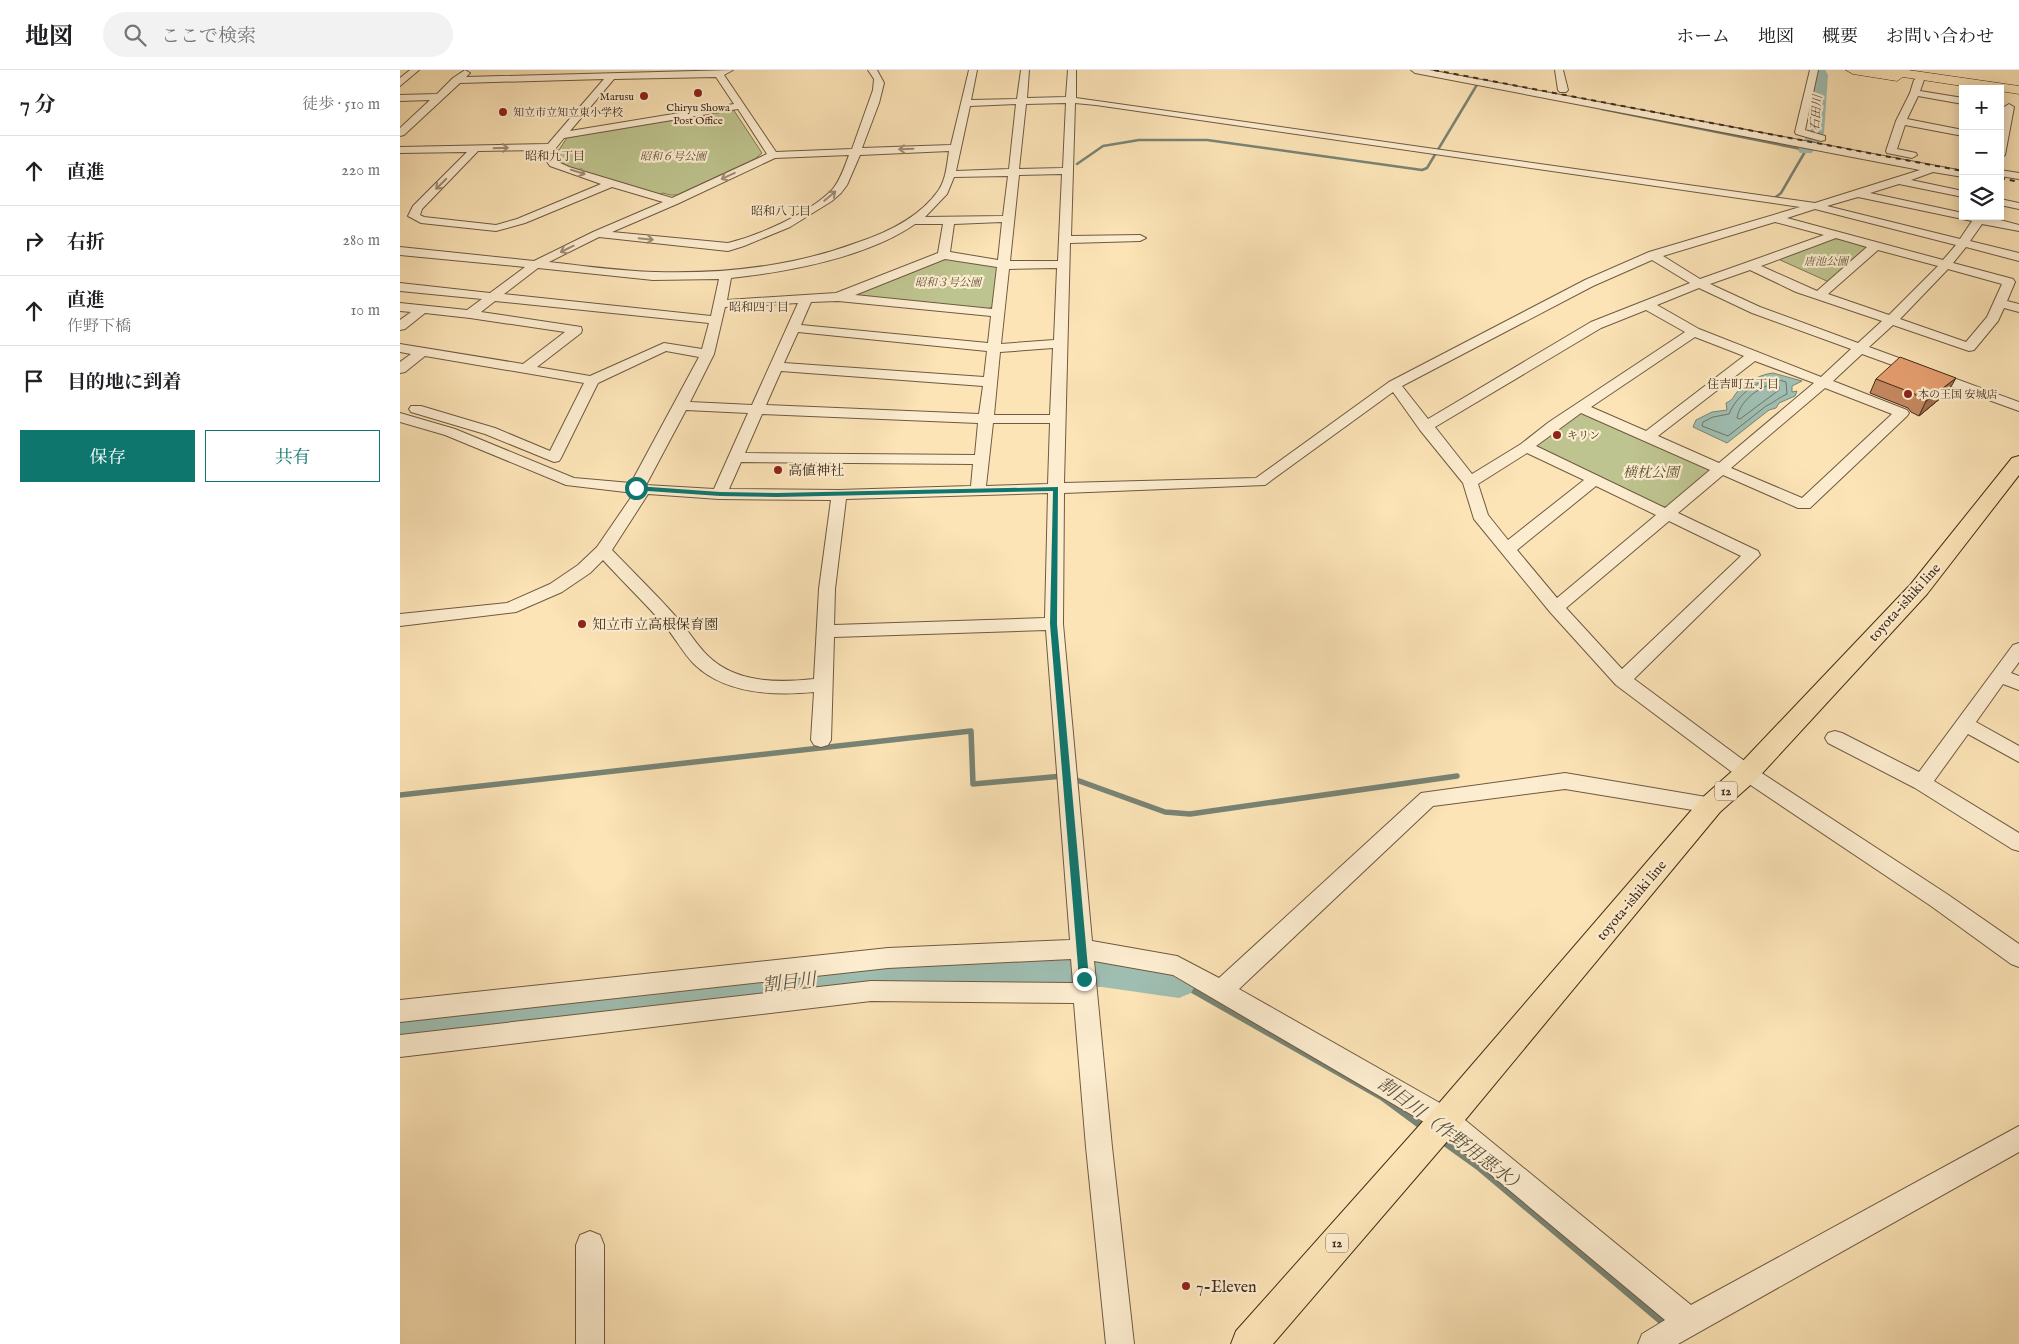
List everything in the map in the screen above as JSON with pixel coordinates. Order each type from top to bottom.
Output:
[{"type":"highway","points":[[1853,70],[1917,86],[1959,88]]},
{"type":"highway","points":[[1880,70],[2019,90]]},
{"type":"highway","points":[[2004,92],[2019,94]]},
{"type":"main road","name":"toyota-ishiki line","points":[[1249,1344],[1437,1129],[1711,805],[1747,773],[1919,589],[2019,462]]},
{"type":"street","points":[[400,82],[414,70]]},
{"type":"street","points":[[400,133],[468,70]]},
{"type":"street","points":[[555,78],[563,70]]},
{"type":"street","points":[[597,234],[728,247],[738,245],[822,203],[840,188],[878,91],[879,83],[872,70]]},
{"type":"street","points":[[400,251],[653,276],[726,275],[773,269],[848,250],[874,240],[912,221],[943,192],[950,174],[973,70]]},
{"type":"street","points":[[978,492],[1025,70]]},
{"type":"street","points":[[1072,70],[1057,419],[1054,624],[1106,1228],[1120,1344]]},
{"type":"street","points":[[1415,70],[1797,143],[1819,143],[1891,151],[1959,163]]},
{"type":"street","points":[[1559,70],[1563,90]]},
{"type":"street","points":[[1814,70],[1800,132],[1819,143],[1959,173]]},
{"type":"street","points":[[456,80],[611,77],[724,72],[739,106],[773,155]]},
{"type":"street","points":[[611,77],[551,147],[549,157],[554,164],[673,202]]},
{"type":"street","points":[[1891,151],[1901,121],[1917,86],[1959,103]]},
{"type":"street","points":[[400,98],[438,97]]},
{"type":"street","points":[[966,103],[1071,100],[1230,120],[1815,206],[2019,257]]},
{"type":"street","points":[[563,135],[739,106]]},
{"type":"street","points":[[2005,140],[2009,107]]},
{"type":"street","points":[[1901,121],[1953,128],[1959,131]]},
{"type":"street","points":[[400,150],[551,147]]},
{"type":"street","points":[[470,314],[536,264],[597,234],[673,202],[773,155],[955,148]]},
{"type":"street","points":[[476,149],[417,208],[414,216],[421,220],[496,228],[521,221],[612,183]]},
{"type":"street","points":[[400,418],[450,432],[571,482],[640,489],[720,494],[839,495],[1260,482],[1394,386],[1589,283],[1653,255],[1857,194],[1932,169]]},
{"type":"street","points":[[950,174],[1068,171]]},
{"type":"street","points":[[2004,174],[2019,176]]},
{"type":"street","points":[[1899,181],[1959,193]]},
{"type":"street","points":[[2004,183],[2019,185]]},
{"type":"street","points":[[1857,194],[1959,214]]},
{"type":"street","points":[[2004,203],[2019,206]]},
{"type":"street","points":[[1752,266],[1819,296],[1969,347],[1993,318],[2009,282],[1775,218]]},
{"type":"street","points":[[912,221],[1008,219]]},
{"type":"street","points":[[944,255],[950,220]]},
{"type":"street","points":[[1556,608],[1824,382],[1858,348],[1892,321],[1946,265],[1978,220]]},
{"type":"street","points":[[1987,220],[2019,228]]},
{"type":"street","points":[[1425,427],[1596,325],[1699,284],[1834,235]]},
{"type":"street","points":[[1065,240],[1140,238]]},
{"type":"street","points":[[1819,296],[1875,246]]},
{"type":"street","points":[[838,297],[944,255],[1004,265],[1064,264]]},
{"type":"street","points":[[1653,255],[1699,284],[1756,310],[2019,407]]},
{"type":"street","points":[[400,620],[510,608],[556,588],[584,569],[603,551],[640,489],[707,354],[726,275]]},
{"type":"street","points":[[400,288],[716,320]]},
{"type":"street","points":[[720,304],[838,297],[998,313]]},
{"type":"street","points":[[720,494],[806,299]]},
{"type":"street","points":[[2001,303],[2019,308]]},
{"type":"street","points":[[1580,408],[1804,506],[1902,413],[1694,332],[1647,305]]},
{"type":"street","points":[[400,307],[470,314],[576,330],[526,369]]},
{"type":"street","points":[[400,326],[423,309]]},
{"type":"street","points":[[794,328],[994,348],[1060,344]]},
{"type":"street","points":[[1470,482],[1526,447],[1580,408],[1694,332]]},
{"type":"street","points":[[400,348],[592,380],[664,347],[707,354]]},
{"type":"street","points":[[400,370],[423,351]]},
{"type":"street","points":[[1647,437],[1753,356]]},
{"type":"street","points":[[776,367],[990,382]]},
{"type":"street","points":[[400,404],[490,431],[554,458],[592,380]]},
{"type":"street","points":[[1394,386],[1470,482],[1480,516],[1556,608],[1622,680],[1747,773],[1939,900],[2019,957]]},
{"type":"street","points":[[681,406],[985,419],[1057,419]]},
{"type":"street","points":[[1526,447],[1752,555],[1622,680]]},
{"type":"street","points":[[737,457],[981,460]]},
{"type":"street","points":[[1507,549],[1594,480]]},
{"type":"street","points":[[821,740],[827,589],[839,495]]},
{"type":"street","points":[[603,551],[672,623],[701,660],[721,676],[740,682],[784,688],[824,684]]},
{"type":"street","points":[[825,631],[1054,624]]},
{"type":"street","points":[[1922,783],[2019,649]]},
{"type":"street","points":[[2000,675],[2019,684]]},
{"type":"street","points":[[1965,724],[2019,755]]},
{"type":"street","points":[[1836,738],[1922,783],[2019,843]]},
{"type":"street","points":[[1221,991],[1428,799],[1565,780],[1711,805]]},
{"type":"street","points":[[400,1011],[888,958],[1082,949],[1178,966],[1221,991],[1437,1129],[1673,1331],[2019,1138]]},
{"type":"street","points":[[400,1046],[871,991],[1084,986]]},
{"type":"street","points":[[590,1245],[590,1344]]},
{"type":"green space","name":"昭和６号公園","points":[[733,109],[762,153],[755,159],[677,195],[663,193],[658,195],[569,168],[558,162],[553,154],[553,151],[559,150],[568,136]]},
{"type":"green space","name":"唐池公園","points":[[1835,238],[1868,247],[1829,282],[1778,259]]},
{"type":"green space","name":"昭和３号公園","points":[[946,258],[998,267],[995,306],[987,309],[855,296],[855,292]]},
{"type":"green space","name":"横枕公園","points":[[1580,413],[1584,413],[1708,468],[1710,472],[1667,507],[1661,507],[1536,448],[1535,445]]},
{"type":"water","points":[[1773,373],[1802,381],[1792,386],[1792,392],[1797,391],[1795,396],[1779,403],[1776,408],[1769,410],[1727,443],[1693,427],[1696,420],[1712,412],[1727,410],[1726,403],[1747,383],[1760,376]]},
{"type":"building","points":[[1900,357],[1956,378],[1926,401],[1918,398],[1915,394],[1876,379]]},
{"type":"waterway","name":"石田川","points":[[1806,150],[1816,133],[1821,75],[1819,72]]},
{"type":"waterway","points":[[1077,164],[1103,146],[1139,140],[1207,140],[1422,170],[1427,168],[1478,83],[1480,84]]},
{"type":"waterway","points":[[1602,109],[1806,150],[1781,193],[1776,197]]},
{"type":"waterway","points":[[400,795],[971,731],[973,784],[1063,776]]},
{"type":"waterway","points":[[1071,778],[1165,812],[1190,814],[1457,776]]},
{"type":"waterway","name":"割目川","points":[[400,1027],[869,972],[1102,972],[1179,982]]},
{"type":"waterway","name":"割目川（作野用悪水）","points":[[1179,982],[1382,1097],[1424,1128]]},
{"type":"waterway","name":"割目川（作野用悪水）","points":[[1441,1140],[1480,1168],[1666,1325]]},
{"type":"railway","points":[[1434,70],[1959,170]]},
{"type":"railway","points":[[2004,179],[2019,182]]},
{"type":"place","name":"Chiryu Showa Post Office","points":[[698,93]]},
{"type":"place","name":"Marusu","points":[[644,96]]},
{"type":"place","name":"知立市立知立東小学校","points":[[503,112]]},
{"type":"place","name":"本の王国 安城店","points":[[1908,394]]},
{"type":"place","name":"キリン","points":[[1557,435]]},
{"type":"place","name":"高値神社","points":[[778,470]]},
{"type":"place","name":"知立市立高根保育園","points":[[582,624]]},
{"type":"place","name":"7-Eleven","points":[[1186,1286]]},
{"type":"district","name":"昭和九丁目","points":[[555,156]]},
{"type":"district","name":"昭和八丁目","points":[[781,211]]},
{"type":"district","name":"昭和四丁目","points":[[759,307]]},
{"type":"district","name":"住吉町五丁目","points":[[1743,384]]},
{"type":"route","points":[[636,488],[720,494],[777,495],[1056,489],[1054,624],[1060,714],[1084,979]]}]
